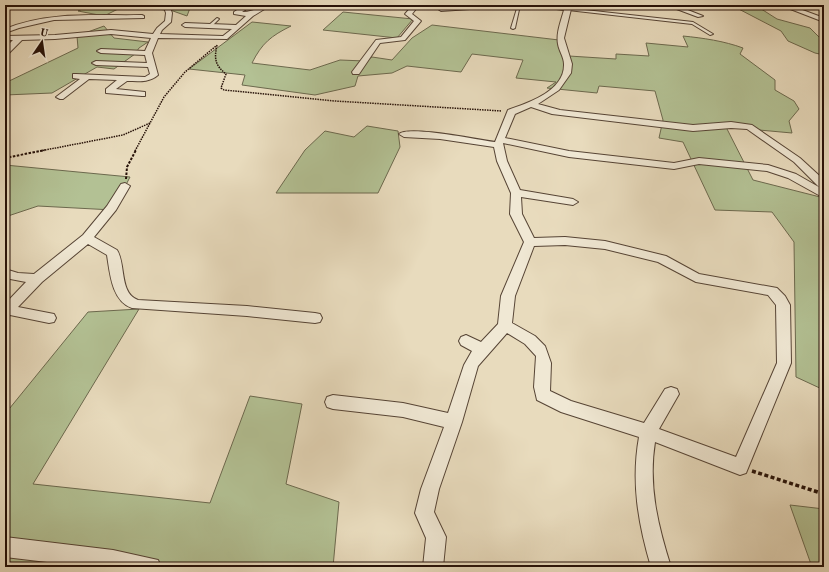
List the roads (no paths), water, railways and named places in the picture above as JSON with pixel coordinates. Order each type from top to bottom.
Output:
[{"type":"street","points":[[76,76],[124,79],[151,78],[154,73],[150,65],[148,53],[159,30],[168,22],[169,13],[166,5]]},
{"type":"street","points":[[226,5],[246,7],[236,13],[251,15]]},
{"type":"street","points":[[122,39],[225,38],[251,15],[268,5]]},
{"type":"street","points":[[356,72],[378,41],[399,40],[407,36],[418,21],[408,14],[416,5]]},
{"type":"street","points":[[441,9],[498,5]]},
{"type":"street","points":[[433,567],[437,547],[436,537],[424,513],[430,489],[454,422],[471,365],[482,350],[505,326],[508,296],[530,242],[516,214],[516,193],[502,161],[499,142],[511,112],[532,104],[557,88],[563,82],[567,73],[568,65],[560,39],[568,7],[529,5]]},
{"type":"street","points":[[669,5],[700,16]]},
{"type":"street","points":[[783,5],[819,20]]},
{"type":"street","points":[[111,32],[152,16]]},
{"type":"street","points":[[5,31],[17,26],[54,18],[142,17]]},
{"type":"street","points":[[185,25],[239,27]]},
{"type":"street","points":[[5,38],[111,32],[156,38]]},
{"type":"street","points":[[5,55],[9,47],[20,38]]},
{"type":"street","points":[[101,51],[148,53]]},
{"type":"street","points":[[96,63],[150,65]]},
{"type":"street","points":[[60,97],[87,77]]},
{"type":"street","points":[[124,79],[109,91],[142,94]]},
{"type":"street","points":[[532,104],[548,112],[579,113],[590,116],[693,128],[732,125],[749,127],[798,160],[824,186]]},
{"type":"street","points":[[404,134],[433,134],[479,143],[499,142],[536,146],[569,154],[674,166],[699,161],[768,168],[792,176],[824,195]]},
{"type":"street","points":[[6,310],[37,279],[87,238],[112,208],[125,186]]},
{"type":"street","points":[[516,193],[573,202]]},
{"type":"street","points":[[87,238],[113,253],[116,275],[122,290],[128,301],[137,305],[247,311],[315,318]]},
{"type":"street","points":[[505,326],[537,345],[543,353],[544,362],[541,384],[543,395],[567,407],[648,432],[740,467],[784,364],[783,305],[776,294],[772,291],[692,277],[662,259],[632,250],[585,242],[530,242]]},
{"type":"street","points":[[5,272],[17,277],[37,279]]},
{"type":"street","points":[[6,310],[49,318]]},
{"type":"street","points":[[466,342],[482,350]]},
{"type":"street","points":[[661,567],[648,527],[642,481],[644,453],[648,432],[671,394]]},
{"type":"street","points":[[333,402],[403,410],[454,422]]},
{"type":"street","points":[[5,547],[113,560],[151,567]]},
{"type":"lane","points":[[513,28],[519,5]]},
{"type":"lane","points":[[568,7],[693,23],[711,34]]},
{"type":"lane","points":[[210,26],[218,19]]}]
